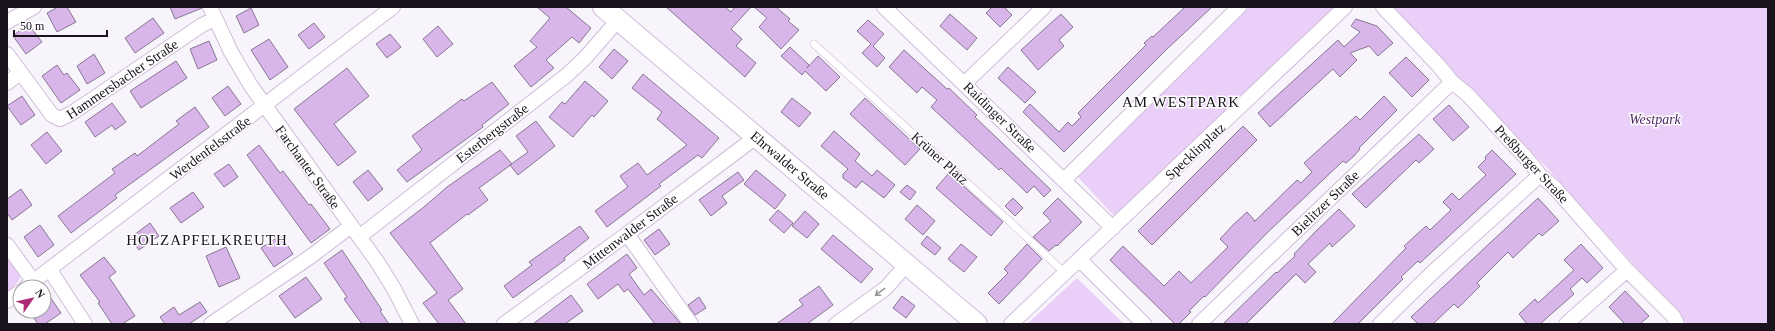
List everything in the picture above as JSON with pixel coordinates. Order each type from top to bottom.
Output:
[{"type":"street","points":[[7,22],[34,7]]},
{"type":"street","name":"Werdenfelsstraße","points":[[37,279],[393,7]]},
{"type":"street","name":"Ehrwalder Straße","points":[[603,7],[977,324]]},
{"type":"street","name":"Raidinger Straße","points":[[884,7],[1065,179],[1114,228]]},
{"type":"street","points":[[965,83],[1044,7]]},
{"type":"street","points":[[1065,179],[1239,7]]},
{"type":"street","name":"Specklinplatz","points":[[1114,228],[1345,7]]},
{"type":"street","name":"Preßburger Straße","points":[[1383,7],[1439,66],[1452,82],[1467,94],[1540,175],[1555,188],[1627,270],[1673,316],[1677,324]]},
{"type":"street","name":"Farchanter Straße","points":[[212,13],[231,52],[264,106],[359,237],[394,289],[412,324]]},
{"type":"street","name":"Hammersbacher Straße","points":[[7,54],[52,115],[60,119],[72,113],[202,25],[212,13]]},
{"type":"street","name":"Esterbergstraße","points":[[359,237],[567,75],[586,57],[618,20]]},
{"type":"street","points":[[7,83],[20,73]]},
{"type":"street","name":"Bielitzer Straße","points":[[1199,324],[1452,82]]},
{"type":"street","name":"Mittenwalder Straße","points":[[504,324],[748,143],[754,135]]},
{"type":"street","points":[[1380,324],[1432,273],[1540,175]]},
{"type":"street","points":[[211,324],[310,257],[351,226]]},
{"type":"street","points":[[1011,324],[1114,228]]},
{"type":"street","points":[[627,234],[691,324]]},
{"type":"street","points":[[7,245],[27,279]]},
{"type":"street","points":[[1079,259],[1144,324]]},
{"type":"street","points":[[836,324],[886,288],[907,264]]},
{"type":"street","points":[[50,270],[85,324]]},
{"type":"street","points":[[1566,324],[1627,270]]},
{"type":"lane","name":"Krüner Platz","points":[[814,44],[1000,212],[1065,273]]},
{"type":"green space","points":[[1249,7],[1335,7],[1116,218],[1076,175]]},
{"type":"green space","name":"Westpark","points":[[1390,7],[1768,7],[1768,324],[1687,324],[1547,168]]},
{"type":"green space","points":[[7,254],[18,270],[20,278],[12,279],[12,288],[7,292]]},
{"type":"green space","points":[[1077,278],[1124,324],[1027,324]]},
{"type":"building","points":[[58,7],[67,7],[76,22],[57,32],[47,13]]},
{"type":"building","points":[[170,7],[202,7],[202,8],[175,19]]},
{"type":"building","points":[[537,7],[566,7],[591,28],[579,43],[572,37],[546,60],[554,68],[531,87],[514,66],[537,47],[530,41],[550,18]]},
{"type":"building","points":[[666,7],[725,7],[731,12],[735,7],[751,7],[731,29],[742,39],[736,46],[756,63],[745,77]]},
{"type":"building","points":[[754,7],[776,7],[790,19],[788,21],[799,30],[781,49],[759,27],[767,18]]},
{"type":"building","points":[[992,7],[1004,7],[1012,15],[1000,27],[986,13]]},
{"type":"building","points":[[1185,7],[1212,7],[1166,50],[1064,152],[1023,112],[1030,104],[1059,132],[1068,122],[1072,126],[1081,117],[1078,113],[1146,45],[1144,43],[1152,36],[1153,37]]},
{"type":"building","points":[[251,8],[259,25],[244,33],[236,16]]},
{"type":"building","points":[[950,14],[977,38],[967,50],[940,26]]},
{"type":"building","points":[[1061,14],[1073,27],[1059,40],[1064,46],[1038,70],[1021,50]]},
{"type":"building","points":[[153,18],[164,33],[135,53],[125,38]]},
{"type":"building","points":[[1356,19],[1377,26],[1393,43],[1378,56],[1369,46],[1350,53],[1357,60],[1340,77],[1333,69],[1270,127],[1258,113],[1338,40],[1344,47],[1360,32],[1351,26]]},
{"type":"building","points":[[868,20],[884,34],[873,46],[885,58],[877,67],[862,53],[871,44],[857,31]]},
{"type":"building","points":[[314,23],[325,37],[309,49],[298,35]]},
{"type":"building","points":[[28,24],[42,42],[26,54],[13,36]]},
{"type":"building","points":[[438,26],[453,44],[437,57],[423,39]]},
{"type":"building","points":[[390,34],[401,47],[387,58],[376,44]]},
{"type":"building","points":[[269,39],[288,67],[270,80],[251,50]]},
{"type":"building","points":[[209,41],[217,60],[198,69],[190,49]]},
{"type":"building","points":[[790,47],[809,65],[807,68],[818,56],[840,77],[826,91],[805,71],[802,75],[781,56]]},
{"type":"building","points":[[614,49],[628,61],[612,79],[599,67]]},
{"type":"building","points":[[904,50],[947,89],[949,88],[977,115],[975,117],[1051,190],[1044,197],[1034,186],[1027,193],[1001,168],[999,170],[931,107],[937,100],[922,87],[917,93],[889,67]]},
{"type":"building","points":[[94,54],[105,73],[87,84],[77,66]]},
{"type":"building","points":[[1406,57],[1429,80],[1412,97],[1389,73]]},
{"type":"building","points":[[176,61],[187,78],[141,108],[130,91]]},
{"type":"building","points":[[57,65],[64,75],[67,73],[80,90],[61,103],[42,76]]},
{"type":"building","points":[[1008,67],[1036,92],[1025,103],[998,78]]},
{"type":"building","points":[[347,68],[369,96],[334,124],[356,152],[338,166],[294,109]]},
{"type":"building","points":[[643,74],[719,138],[702,158],[698,155],[659,184],[661,186],[607,227],[595,211],[628,187],[620,176],[638,163],[647,175],[687,145],[657,119],[662,112],[632,88]]},
{"type":"building","points":[[585,81],[608,101],[594,117],[592,115],[573,137],[549,117],[562,102],[565,104]]},
{"type":"building","points":[[492,82],[509,104],[482,125],[483,127],[407,182],[397,170],[422,150],[412,136],[462,99],[464,101]]},
{"type":"building","points":[[228,86],[241,104],[225,116],[212,98]]},
{"type":"building","points":[[22,96],[35,115],[21,125],[7,106]]},
{"type":"building","points":[[1384,96],[1397,110],[1359,148],[1360,149],[1353,157],[1346,163],[1343,161],[1267,233],[1205,297],[1204,296],[1189,311],[1191,312],[1179,324],[1175,324],[1110,260],[1123,246],[1164,286],[1179,271],[1191,283],[1228,247],[1220,239],[1234,224],[1247,212],[1255,221],[1254,222],[1297,180],[1301,183],[1312,172],[1304,163],[1356,116],[1360,120]]},
{"type":"building","points":[[792,98],[811,113],[799,127],[781,112]]},
{"type":"building","points":[[865,98],[920,149],[905,165],[850,114]]},
{"type":"building","points":[[112,103],[126,122],[115,130],[112,125],[95,137],[85,122]]},
{"type":"building","points":[[1449,105],[1469,127],[1453,141],[1433,119]]},
{"type":"building","points":[[195,107],[209,127],[115,195],[117,198],[71,233],[58,216],[115,173],[112,169],[135,153],[137,156],[179,124],[176,121]]},
{"type":"building","points":[[536,121],[555,146],[518,175],[510,165],[528,152],[516,136]]},
{"type":"building","points":[[1243,126],[1257,140],[1152,245],[1138,231]]},
{"type":"building","points":[[834,131],[860,154],[855,161],[872,176],[877,170],[895,185],[884,198],[862,181],[856,188],[843,178],[843,174],[848,169],[821,146]]},
{"type":"building","points":[[47,132],[62,151],[46,164],[31,145]]},
{"type":"building","points":[[1419,134],[1434,149],[1419,163],[1416,160],[1366,208],[1352,194]]},
{"type":"building","points":[[259,145],[280,173],[283,171],[309,205],[311,204],[330,229],[311,243],[247,155]]},
{"type":"building","points":[[500,150],[512,164],[479,188],[488,200],[468,215],[467,214],[430,243],[463,289],[448,300],[466,324],[439,324],[423,303],[437,293],[390,233],[447,187]]},
{"type":"building","points":[[1492,150],[1516,174],[1420,263],[1418,261],[1401,277],[1403,279],[1358,324],[1332,324],[1406,248],[1404,246],[1426,226],[1430,230],[1451,210],[1443,202],[1452,193],[1459,200],[1486,175],[1478,167]]},
{"type":"building","points":[[229,164],[238,177],[224,187],[214,174]]},
{"type":"building","points":[[368,170],[383,189],[368,201],[353,182]]},
{"type":"building","points":[[756,170],[786,195],[775,209],[744,184]]},
{"type":"building","points":[[738,172],[744,180],[722,196],[727,203],[711,216],[699,200]]},
{"type":"building","points":[[949,173],[1003,222],[991,236],[936,188]]},
{"type":"building","points":[[907,185],[916,192],[910,200],[900,192]]},
{"type":"building","points":[[21,189],[32,205],[12,220],[7,213],[7,199]]},
{"type":"building","points":[[193,192],[204,207],[181,223],[170,208]]},
{"type":"building","points":[[1013,198],[1023,208],[1015,216],[1005,206]]},
{"type":"building","points":[[1058,198],[1082,222],[1057,246],[1056,245],[1049,251],[1033,237],[1051,221],[1043,213]]},
{"type":"building","points":[[1538,198],[1559,221],[1542,236],[1539,233],[1513,258],[1508,252],[1477,283],[1480,286],[1458,308],[1454,304],[1433,324],[1418,324],[1411,317]]},
{"type":"building","points":[[917,205],[935,221],[923,235],[905,219]]},
{"type":"building","points":[[1339,209],[1355,226],[1332,247],[1330,243],[1308,264],[1316,272],[1305,283],[1296,274],[1246,324],[1223,324],[1276,272],[1277,273],[1295,256],[1294,254]]},
{"type":"building","points":[[778,210],[793,223],[784,233],[769,220]]},
{"type":"building","points":[[805,211],[819,224],[807,238],[792,226]]},
{"type":"building","points":[[150,223],[159,236],[139,250],[130,238]]},
{"type":"building","points":[[40,225],[54,245],[38,257],[24,237]]},
{"type":"building","points":[[580,226],[589,238],[564,258],[565,260],[513,298],[504,286],[532,265],[529,262]]},
{"type":"building","points":[[659,229],[670,244],[655,255],[644,240]]},
{"type":"building","points":[[281,235],[293,254],[274,267],[261,248]]},
{"type":"building","points":[[833,235],[873,269],[861,283],[821,249]]},
{"type":"building","points":[[927,236],[941,248],[935,255],[921,244]]},
{"type":"building","points":[[961,244],[977,257],[964,272],[948,259]]},
{"type":"building","points":[[1027,244],[1042,259],[999,304],[988,293],[1008,273],[1004,269]]},
{"type":"building","points":[[1581,244],[1603,268],[1587,283],[1582,278],[1570,289],[1574,294],[1540,324],[1527,324],[1519,314],[1535,299],[1538,303],[1574,270],[1564,260]]},
{"type":"building","points":[[226,247],[240,278],[219,287],[206,256]]},
{"type":"building","points":[[342,250],[382,310],[380,311],[389,324],[362,324],[344,299],[347,297],[324,263]]},
{"type":"building","points":[[627,254],[637,268],[629,274],[644,295],[651,289],[681,324],[655,324],[628,289],[624,292],[618,284],[598,299],[587,284]]},
{"type":"building","points":[[104,257],[116,272],[109,277],[135,316],[122,324],[112,324],[98,303],[100,302],[80,275]]},
{"type":"building","points":[[306,277],[322,299],[295,318],[279,296]]},
{"type":"building","points":[[819,286],[833,305],[807,324],[776,324],[803,305],[799,300]]},
{"type":"building","points":[[1625,291],[1649,316],[1640,324],[1625,324],[1609,307]]},
{"type":"building","points":[[571,295],[583,311],[565,324],[533,324]]},
{"type":"building","points":[[902,296],[915,306],[906,318],[893,308]]},
{"type":"building","points":[[699,297],[706,308],[695,315],[688,305]]},
{"type":"building","points":[[52,300],[61,313],[45,324],[38,324],[35,319],[52,319]]},
{"type":"building","points":[[200,302],[207,312],[189,324],[165,324],[160,317],[174,307],[179,315]]},
{"type":"district","name":"AM WESTPARK","points":[[1181,102]]},
{"type":"district","name":"HOLZAPFELKREUTH","points":[[207,240]]}]
